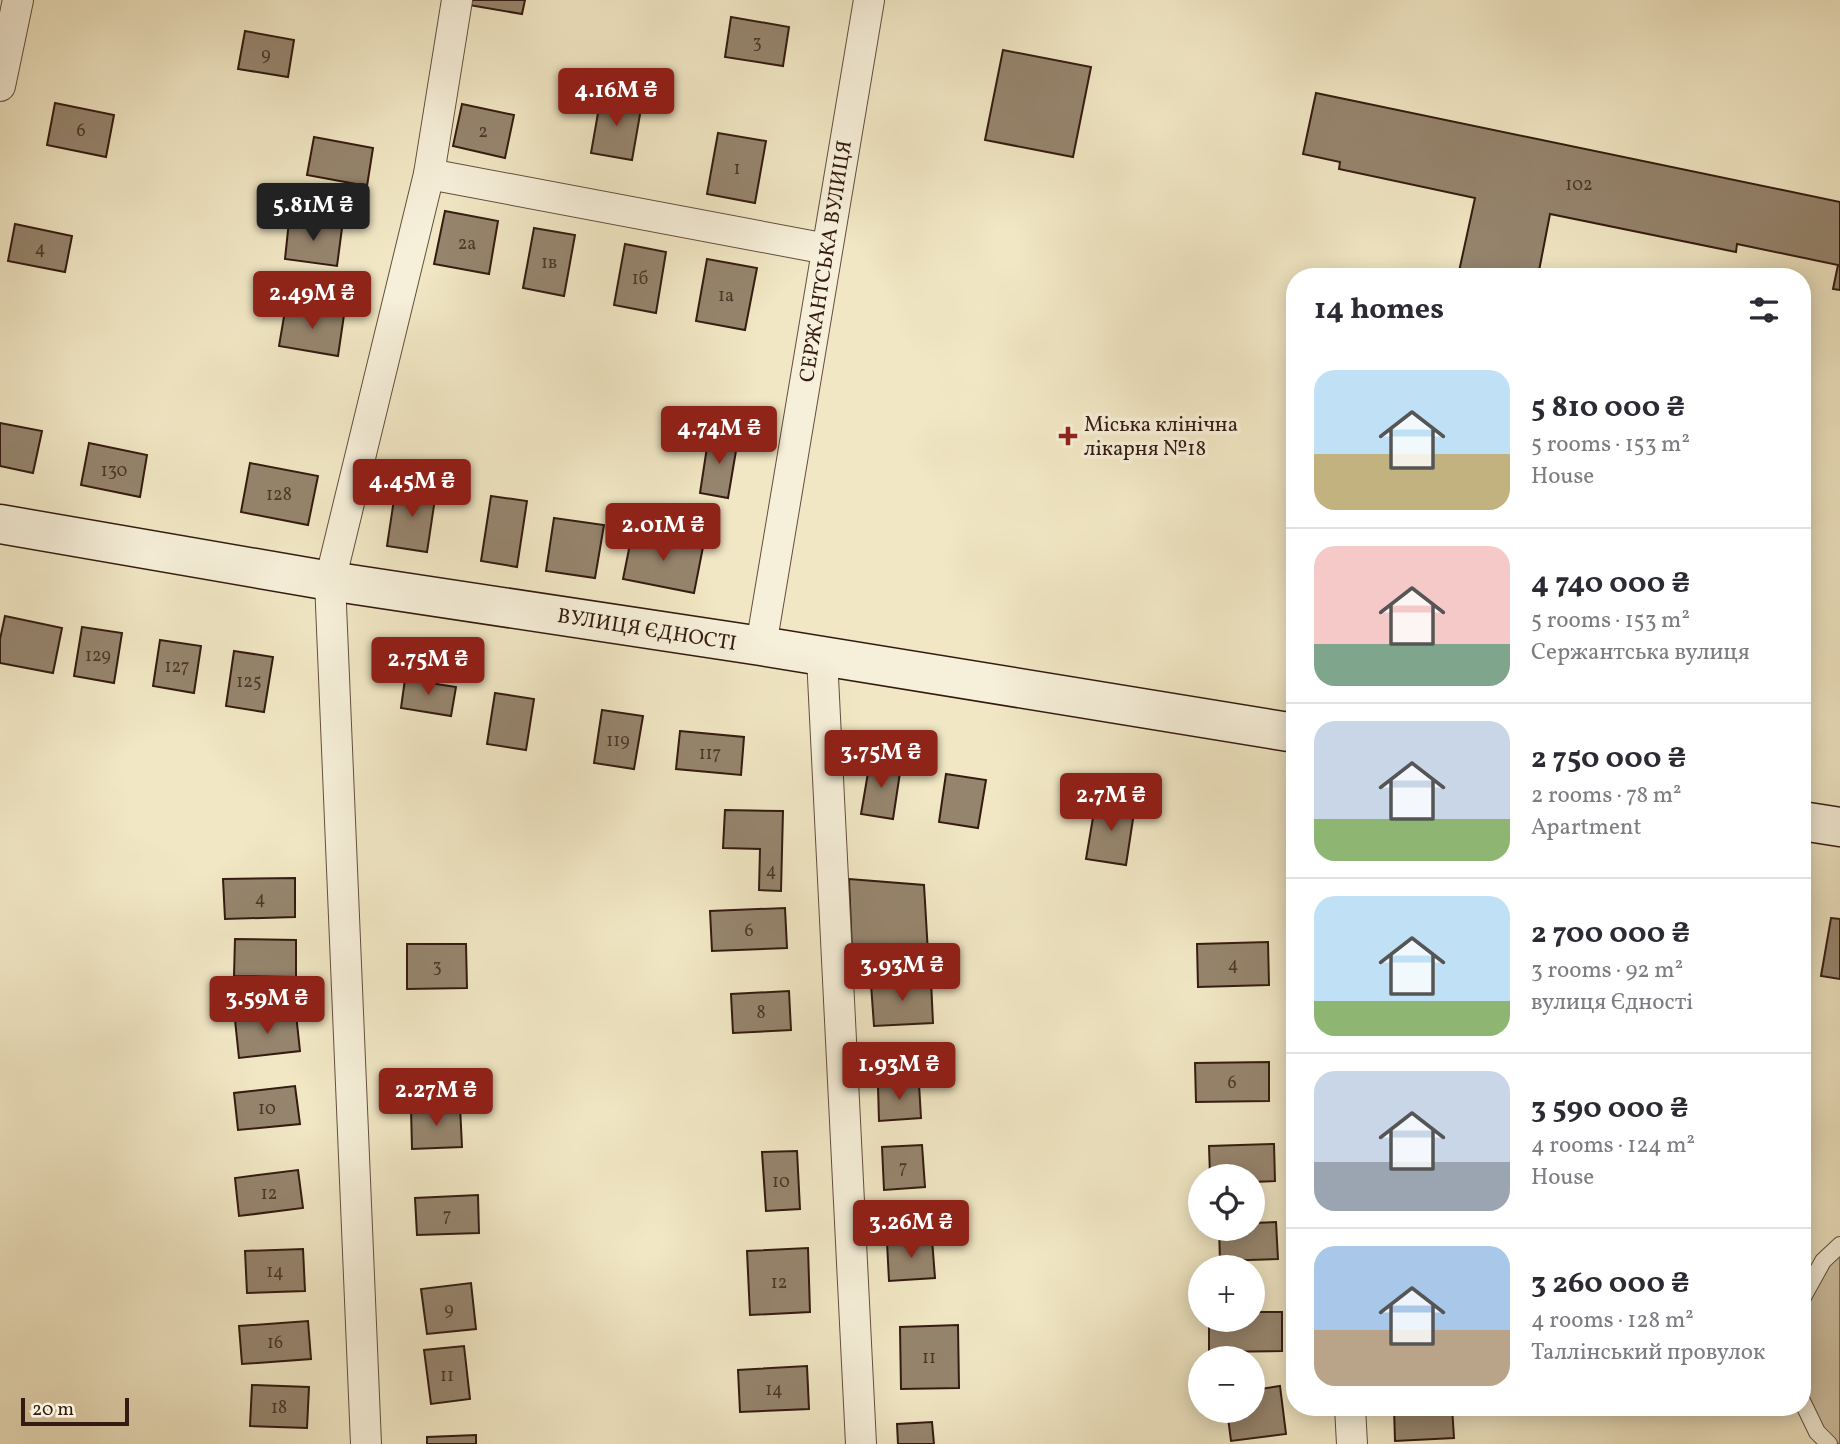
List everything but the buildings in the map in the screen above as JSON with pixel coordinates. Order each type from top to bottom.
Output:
[{"type":"main road","name":"ВУЛИЦЯ ЄДНОСТІ","points":[[0,524],[330,582],[761,646],[1286,732]]},
{"type":"main road","points":[[1811,822],[1840,827]]},
{"type":"street","points":[[0,86],[18,0]]},
{"type":"street","points":[[366,1444],[330,582],[429,174],[457,0]]},
{"type":"street","name":"СЕРЖАНТСЬКА ВУЛИЦЯ","points":[[761,646],[869,0]]},
{"type":"street","points":[[429,174],[827,249]]},
{"type":"street","points":[[821,657],[861,1444]]},
{"type":"street","points":[[1350,1416],[1352,1444]]},
{"type":"lane","points":[[1811,1283],[1823,1261],[1840,1245]]},
{"type":"lane","points":[[1809,1416],[1817,1432],[1829,1444]]},
{"type":"shaded area","points":[[1840,1245],[1840,1444],[1829,1444],[1811,1414],[1811,1286]]},
{"type":"place","name":"Міська клінічна лікарня №18","points":[[1068,436]]}]
